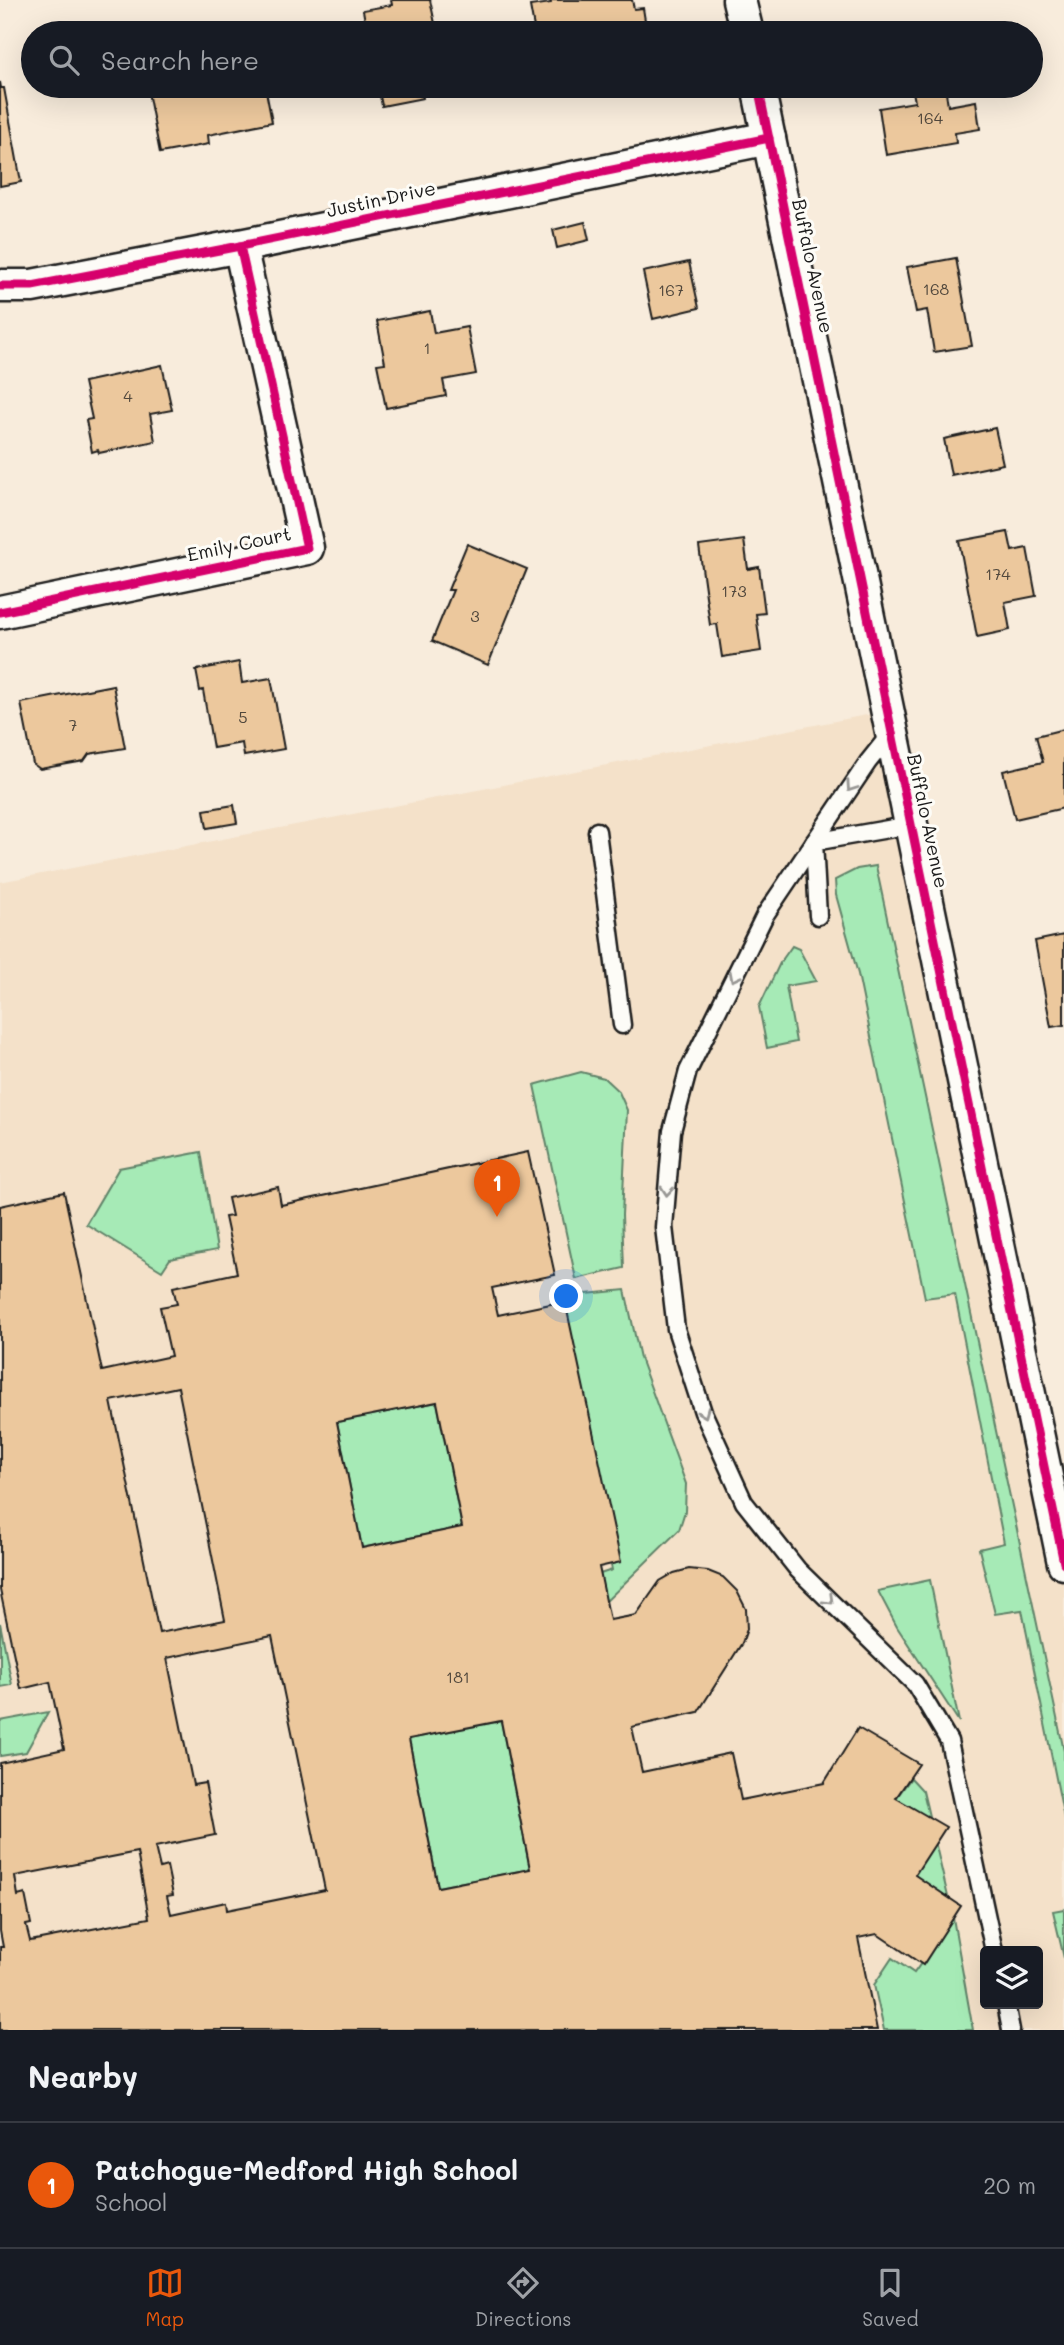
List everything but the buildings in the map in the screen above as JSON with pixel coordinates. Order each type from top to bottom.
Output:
[{"type":"street","points":[[740,0],[744,21]]},
{"type":"street","name":"Buffalo Avenue","points":[[761,98],[1064,1563]]},
{"type":"street","name":"Justin Drive","points":[[0,286],[32,286],[240,246],[769,138]]},
{"type":"street","name":"Emily Court","points":[[0,612],[307,548],[240,246]]},
{"type":"lane","points":[[892,732],[868,762],[765,915],[688,1071],[672,1131],[664,1227],[676,1329],[703,1412],[744,1502],[798,1570],[915,1684],[949,1741],[993,1946]]},
{"type":"lane","points":[[814,842],[911,825]]},
{"type":"lane","points":[[597,831],[622,1025]]},
{"type":"lane","points":[[814,842],[818,916]]},
{"type":"lane","points":[[1007,2009],[1011,2030]]},
{"type":"shaded area","points":[[887,711],[1064,1552],[1064,2030],[0,2030],[0,882]]},
{"type":"green space","points":[[876,866],[1064,1751],[1064,1818],[1022,1610],[995,1614],[979,1549],[1004,1543],[955,1294],[925,1298],[858,974],[836,895],[835,880],[857,869]]},
{"type":"green space","points":[[792,946],[799,949],[816,981],[786,986],[796,1042],[767,1048],[759,1007],[780,963]]},
{"type":"green space","points":[[581,1072],[604,1078],[619,1092],[627,1110],[622,1215],[624,1268],[576,1279],[534,1085]]},
{"type":"green space","points":[[201,1152],[217,1250],[170,1259],[162,1271],[86,1224],[119,1168]]},
{"type":"green space","points":[[625,1290],[640,1358],[686,1484],[685,1511],[679,1530],[597,1610],[591,1577],[612,1570],[557,1297]]},
{"type":"green space","points":[[437,1402],[462,1527],[362,1548],[337,1422]]},
{"type":"green space","points":[[930,1580],[959,1722],[897,1627],[878,1591]]},
{"type":"green space","points":[[0,1623],[12,1685],[0,1687]]},
{"type":"green space","points":[[48,1712],[26,1752],[0,1756],[0,1721]]},
{"type":"green space","points":[[501,1721],[530,1869],[438,1887],[409,1739]]},
{"type":"green space","points":[[911,1778],[923,1791],[953,1918],[903,1885],[889,1808]]},
{"type":"green space","points":[[1064,1909],[1064,1958],[1053,1911]]},
{"type":"green space","points":[[953,1918],[973,2030],[884,2030],[874,1985],[892,1958],[914,1973]]},
{"type":"cycle path","points":[[760,98],[1064,1563]]},
{"type":"cycle path","points":[[0,286],[32,286],[240,246],[769,138]]},
{"type":"cycle path","points":[[0,612],[307,548],[240,246]]},
{"type":"place","name":"Patchogue-Medford High School","points":[[497,1217]]}]
